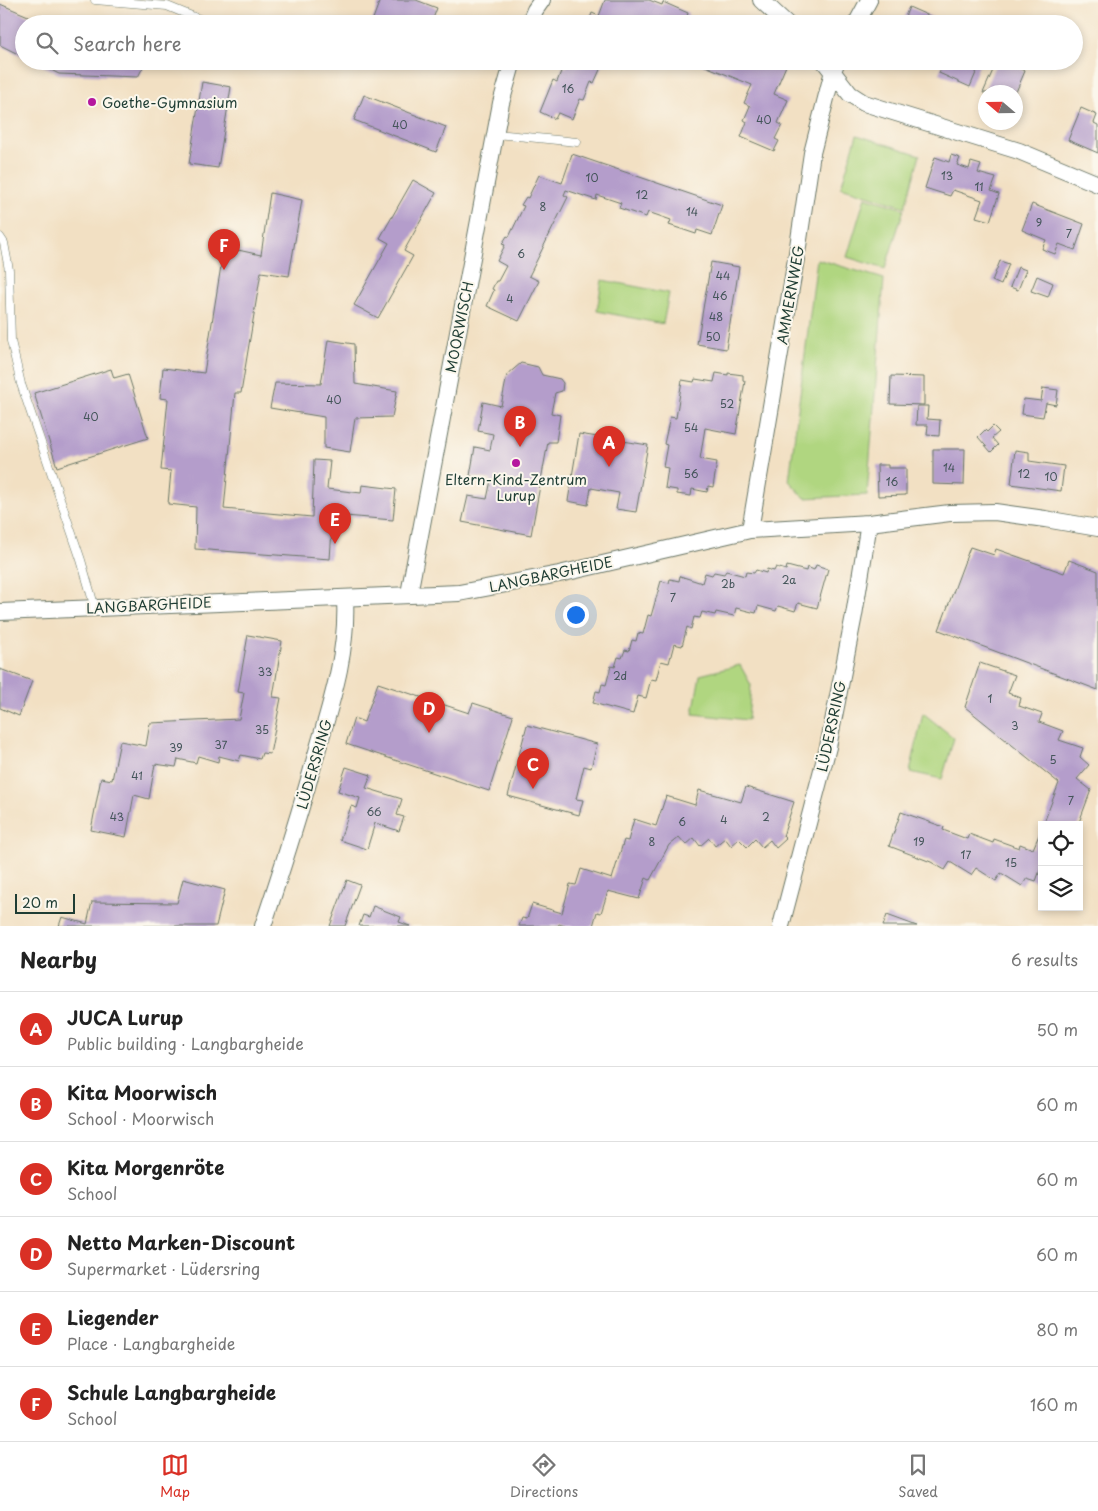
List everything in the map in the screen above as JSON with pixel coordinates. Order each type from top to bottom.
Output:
[{"type":"street","points":[[533,15],[542,0]]},
{"type":"street","points":[[761,0],[777,15]]},
{"type":"street","points":[[861,15],[869,0]]},
{"type":"street","name":"MOORWISCH","points":[[410,594],[501,102],[510,70]]},
{"type":"street","name":"AMMERNWEG","points":[[750,530],[812,153],[830,70]]},
{"type":"street","points":[[835,70],[850,94],[864,104],[1019,151],[1098,184]]},
{"type":"street","name":"LANGBARGHEIDE","points":[[0,612],[243,601],[345,599],[410,594],[459,594],[559,574],[750,530],[869,523],[941,514],[995,512],[1098,528]]},
{"type":"street","name":"LÜDERSRING","points":[[782,926],[828,747],[854,615],[869,523]]},
{"type":"street","name":"LÜDERSRING","points":[[263,926],[290,844],[338,679],[344,650],[345,599]]},
{"type":"lane","points":[[95,0],[167,6],[189,15]]},
{"type":"lane","points":[[496,134],[577,142]]},
{"type":"lane","points":[[0,237],[4,243],[9,270],[11,341],[21,384],[81,560],[94,608]]},
{"type":"green space","points":[[857,135],[920,155],[905,207],[841,187]]},
{"type":"green space","points":[[865,197],[904,209],[885,269],[847,257]]},
{"type":"green space","points":[[817,259],[884,279],[867,495],[805,498],[789,481]]},
{"type":"green space","points":[[602,280],[669,293],[663,324],[597,311]]},
{"type":"green space","points":[[740,665],[751,685],[748,720],[693,714],[700,675]]},
{"type":"green space","points":[[923,713],[954,738],[942,779],[910,772]]},
{"type":"building","points":[[380,0],[416,0],[437,8],[434,15],[374,15]]},
{"type":"building","points":[[605,0],[649,0],[662,5],[663,2],[688,13],[687,15],[599,15]]},
{"type":"building","points":[[0,4],[26,15],[15,15],[15,52],[0,45]]},
{"type":"building","points":[[909,7],[927,15],[906,15]]},
{"type":"building","points":[[51,70],[142,70],[138,77],[59,74]]},
{"type":"building","points":[[562,70],[600,70],[594,83],[591,82],[584,100],[580,99],[572,119],[558,113],[555,119],[540,112],[553,80],[557,82]]},
{"type":"building","points":[[715,70],[784,70],[774,94],[788,100],[778,123],[782,125],[775,139],[779,141],[774,151],[741,137],[747,122],[744,120],[750,106],[744,103],[752,85]]},
{"type":"building","points":[[940,70],[977,70],[970,87],[939,73]]},
{"type":"building","points":[[993,70],[1025,71],[1019,85],[986,85]]},
{"type":"building","points":[[202,82],[231,87],[218,168],[189,164]]},
{"type":"building","points":[[364,95],[446,127],[436,152],[354,120]]},
{"type":"building","points":[[1081,108],[1097,115],[1094,123],[1098,125],[1098,153],[1068,140]]},
{"type":"building","points":[[572,154],[722,205],[712,235],[697,230],[696,234],[669,225],[671,220],[648,212],[646,217],[619,208],[621,203],[597,195],[596,200],[566,190],[564,195],[568,197],[529,276],[539,281],[519,321],[487,306],[494,290],[492,289],[506,266],[497,261],[505,245],[502,244],[507,236],[509,237],[524,206],[521,205],[526,197],[528,198],[539,175],[562,183]]},
{"type":"building","points":[[951,155],[960,158],[957,165],[969,169],[971,162],[981,165],[978,173],[996,178],[991,191],[999,194],[990,221],[976,217],[982,200],[953,190],[950,196],[925,188],[935,157],[949,162]]},
{"type":"building","points":[[413,180],[436,193],[404,251],[413,256],[378,318],[354,305],[389,243],[380,238]]},
{"type":"building","points":[[270,193],[302,200],[289,276],[261,272],[241,393],[235,393],[224,509],[312,517],[314,460],[330,461],[327,489],[361,493],[362,485],[396,489],[393,520],[333,515],[330,559],[195,549],[196,507],[168,504],[171,471],[161,470],[168,399],[160,398],[163,368],[204,373],[224,247],[261,255]]},
{"type":"building","points":[[1032,204],[1084,224],[1075,250],[1059,244],[1055,254],[1042,249],[1046,240],[1022,230]]},
{"type":"building","points":[[1000,261],[1009,264],[1001,285],[992,281]]},
{"type":"building","points":[[711,262],[739,267],[726,349],[697,344]]},
{"type":"building","points":[[1018,267],[1026,270],[1018,290],[1010,287]]},
{"type":"building","points":[[1037,276],[1053,283],[1048,297],[1031,291]]},
{"type":"building","points":[[328,340],[354,344],[355,384],[397,391],[392,417],[355,418],[350,452],[324,448],[324,417],[270,408],[275,383],[321,384]]},
{"type":"building","points":[[521,363],[538,367],[542,375],[560,379],[563,383],[562,391],[555,393],[551,413],[560,415],[556,442],[548,442],[531,535],[462,522],[468,496],[487,499],[491,480],[470,476],[475,447],[490,450],[493,434],[478,431],[483,402],[501,406],[507,375]]},
{"type":"building","points":[[111,369],[114,378],[128,374],[148,438],[57,467],[34,393]]},
{"type":"building","points":[[716,373],[743,375],[743,380],[745,381],[736,434],[705,428],[700,459],[717,462],[713,487],[708,486],[707,492],[692,489],[691,496],[677,494],[677,490],[665,488],[668,468],[663,467],[667,445],[664,444],[670,417],[676,418],[682,380],[694,382],[695,379],[714,382]]},
{"type":"building","points":[[891,376],[924,377],[924,405],[890,404]]},
{"type":"building","points":[[1043,388],[1058,390],[1056,405],[1046,403],[1043,417],[1022,414],[1024,399],[1041,401]]},
{"type":"building","points":[[917,406],[928,406],[927,419],[940,420],[939,436],[927,435],[928,425],[916,425]]},
{"type":"building","points":[[993,426],[999,432],[992,438],[998,445],[991,452],[978,437],[985,430],[987,432]]},
{"type":"building","points":[[579,434],[648,445],[636,512],[616,509],[619,493],[591,488],[588,505],[568,501]]},
{"type":"building","points":[[933,449],[965,449],[964,485],[933,484]]},
{"type":"building","points":[[1015,450],[1029,452],[1029,461],[1064,466],[1061,491],[1011,484]]},
{"type":"building","points":[[877,465],[888,465],[888,468],[906,468],[906,495],[878,496]]},
{"type":"building","points":[[970,547],[994,555],[996,549],[1064,573],[1069,560],[1098,571],[1098,690],[939,630]]},
{"type":"building","points":[[816,565],[828,569],[817,608],[798,603],[795,611],[778,606],[776,611],[758,606],[756,613],[736,608],[734,616],[716,612],[715,615],[702,612],[700,618],[694,617],[691,629],[687,627],[682,646],[674,644],[669,663],[661,661],[656,680],[651,679],[646,698],[638,696],[633,714],[593,703],[596,691],[600,692],[602,684],[606,685],[611,666],[615,667],[618,657],[622,658],[625,650],[629,651],[632,640],[636,641],[638,633],[643,634],[648,615],[651,616],[661,581],[669,583],[670,579],[679,581],[680,576],[702,583],[705,573],[712,575],[714,572],[724,574],[726,571],[745,576],[746,572],[754,573],[756,570],[766,573],[767,569],[774,571],[776,567],[786,570],[787,566],[806,571],[807,567],[814,570]]},
{"type":"building","points":[[248,635],[282,641],[273,697],[281,698],[270,754],[262,753],[260,759],[241,755],[239,761],[219,756],[218,762],[198,756],[196,763],[178,759],[176,767],[155,764],[149,799],[134,795],[126,837],[91,830],[101,778],[112,780],[120,741],[146,746],[150,723],[239,719],[244,693],[238,692]]},
{"type":"building","points":[[980,663],[1015,675],[1008,693],[1021,698],[1019,706],[1042,714],[1039,722],[1063,731],[1059,740],[1083,748],[1080,757],[1089,765],[1077,779],[1091,790],[1079,821],[1045,821],[1059,783],[965,707]]},
{"type":"building","points":[[0,669],[32,681],[19,716],[0,708]]},
{"type":"building","points":[[378,683],[469,713],[473,703],[513,716],[489,791],[346,744],[354,718],[364,722]]},
{"type":"building","points":[[527,725],[597,744],[591,768],[584,766],[576,799],[583,800],[579,815],[508,796]]},
{"type":"building","points":[[346,767],[371,775],[366,788],[402,799],[397,815],[404,817],[399,831],[375,823],[367,849],[340,840],[351,806],[357,808],[360,798],[338,791]]},
{"type":"building","points":[[746,787],[794,802],[783,836],[786,839],[776,848],[770,840],[762,847],[755,839],[747,847],[739,839],[731,846],[725,838],[715,846],[709,838],[700,846],[694,838],[686,845],[679,837],[669,845],[650,880],[646,878],[639,899],[608,891],[601,913],[597,912],[593,926],[565,926],[559,924],[558,926],[519,926],[522,918],[527,919],[532,904],[562,913],[570,884],[576,885],[581,869],[612,879],[624,840],[628,841],[634,819],[656,826],[666,796],[695,805],[699,790],[741,802]]},
{"type":"building","points":[[901,812],[944,827],[943,830],[967,839],[969,834],[993,843],[994,839],[1019,848],[1020,844],[1033,849],[1038,837],[1038,876],[1036,881],[1027,878],[1022,886],[1001,873],[996,881],[976,868],[971,875],[950,862],[945,870],[931,862],[889,846]]},
{"type":"building","points":[[183,879],[225,890],[216,926],[59,926],[62,917],[87,924],[92,902],[177,903]]},
{"type":"building","points":[[347,880],[360,885],[345,926],[330,926]]},
{"type":"building","points":[[373,906],[401,917],[399,922],[410,926],[359,926],[363,915],[369,917]]},
{"type":"building","points":[[887,915],[917,926],[883,926]]},
{"type":"place","name":"Goethe-Gymnasium","points":[[92,102]]},
{"type":"place","name":"Schule Langbargheide","points":[[224,270]]},
{"type":"place","name":"Kita Moorwisch","points":[[520,447]]},
{"type":"place","name":"Eltern-Kind-Zentrum Lurup","points":[[516,463]]},
{"type":"place","name":"JUCA Lurup","points":[[609,467]]},
{"type":"place","name":"Liegender","points":[[335,544]]},
{"type":"place","name":"Netto Marken-Discount","points":[[429,733]]},
{"type":"place","name":"Kita Morgenröte","points":[[533,789]]}]
